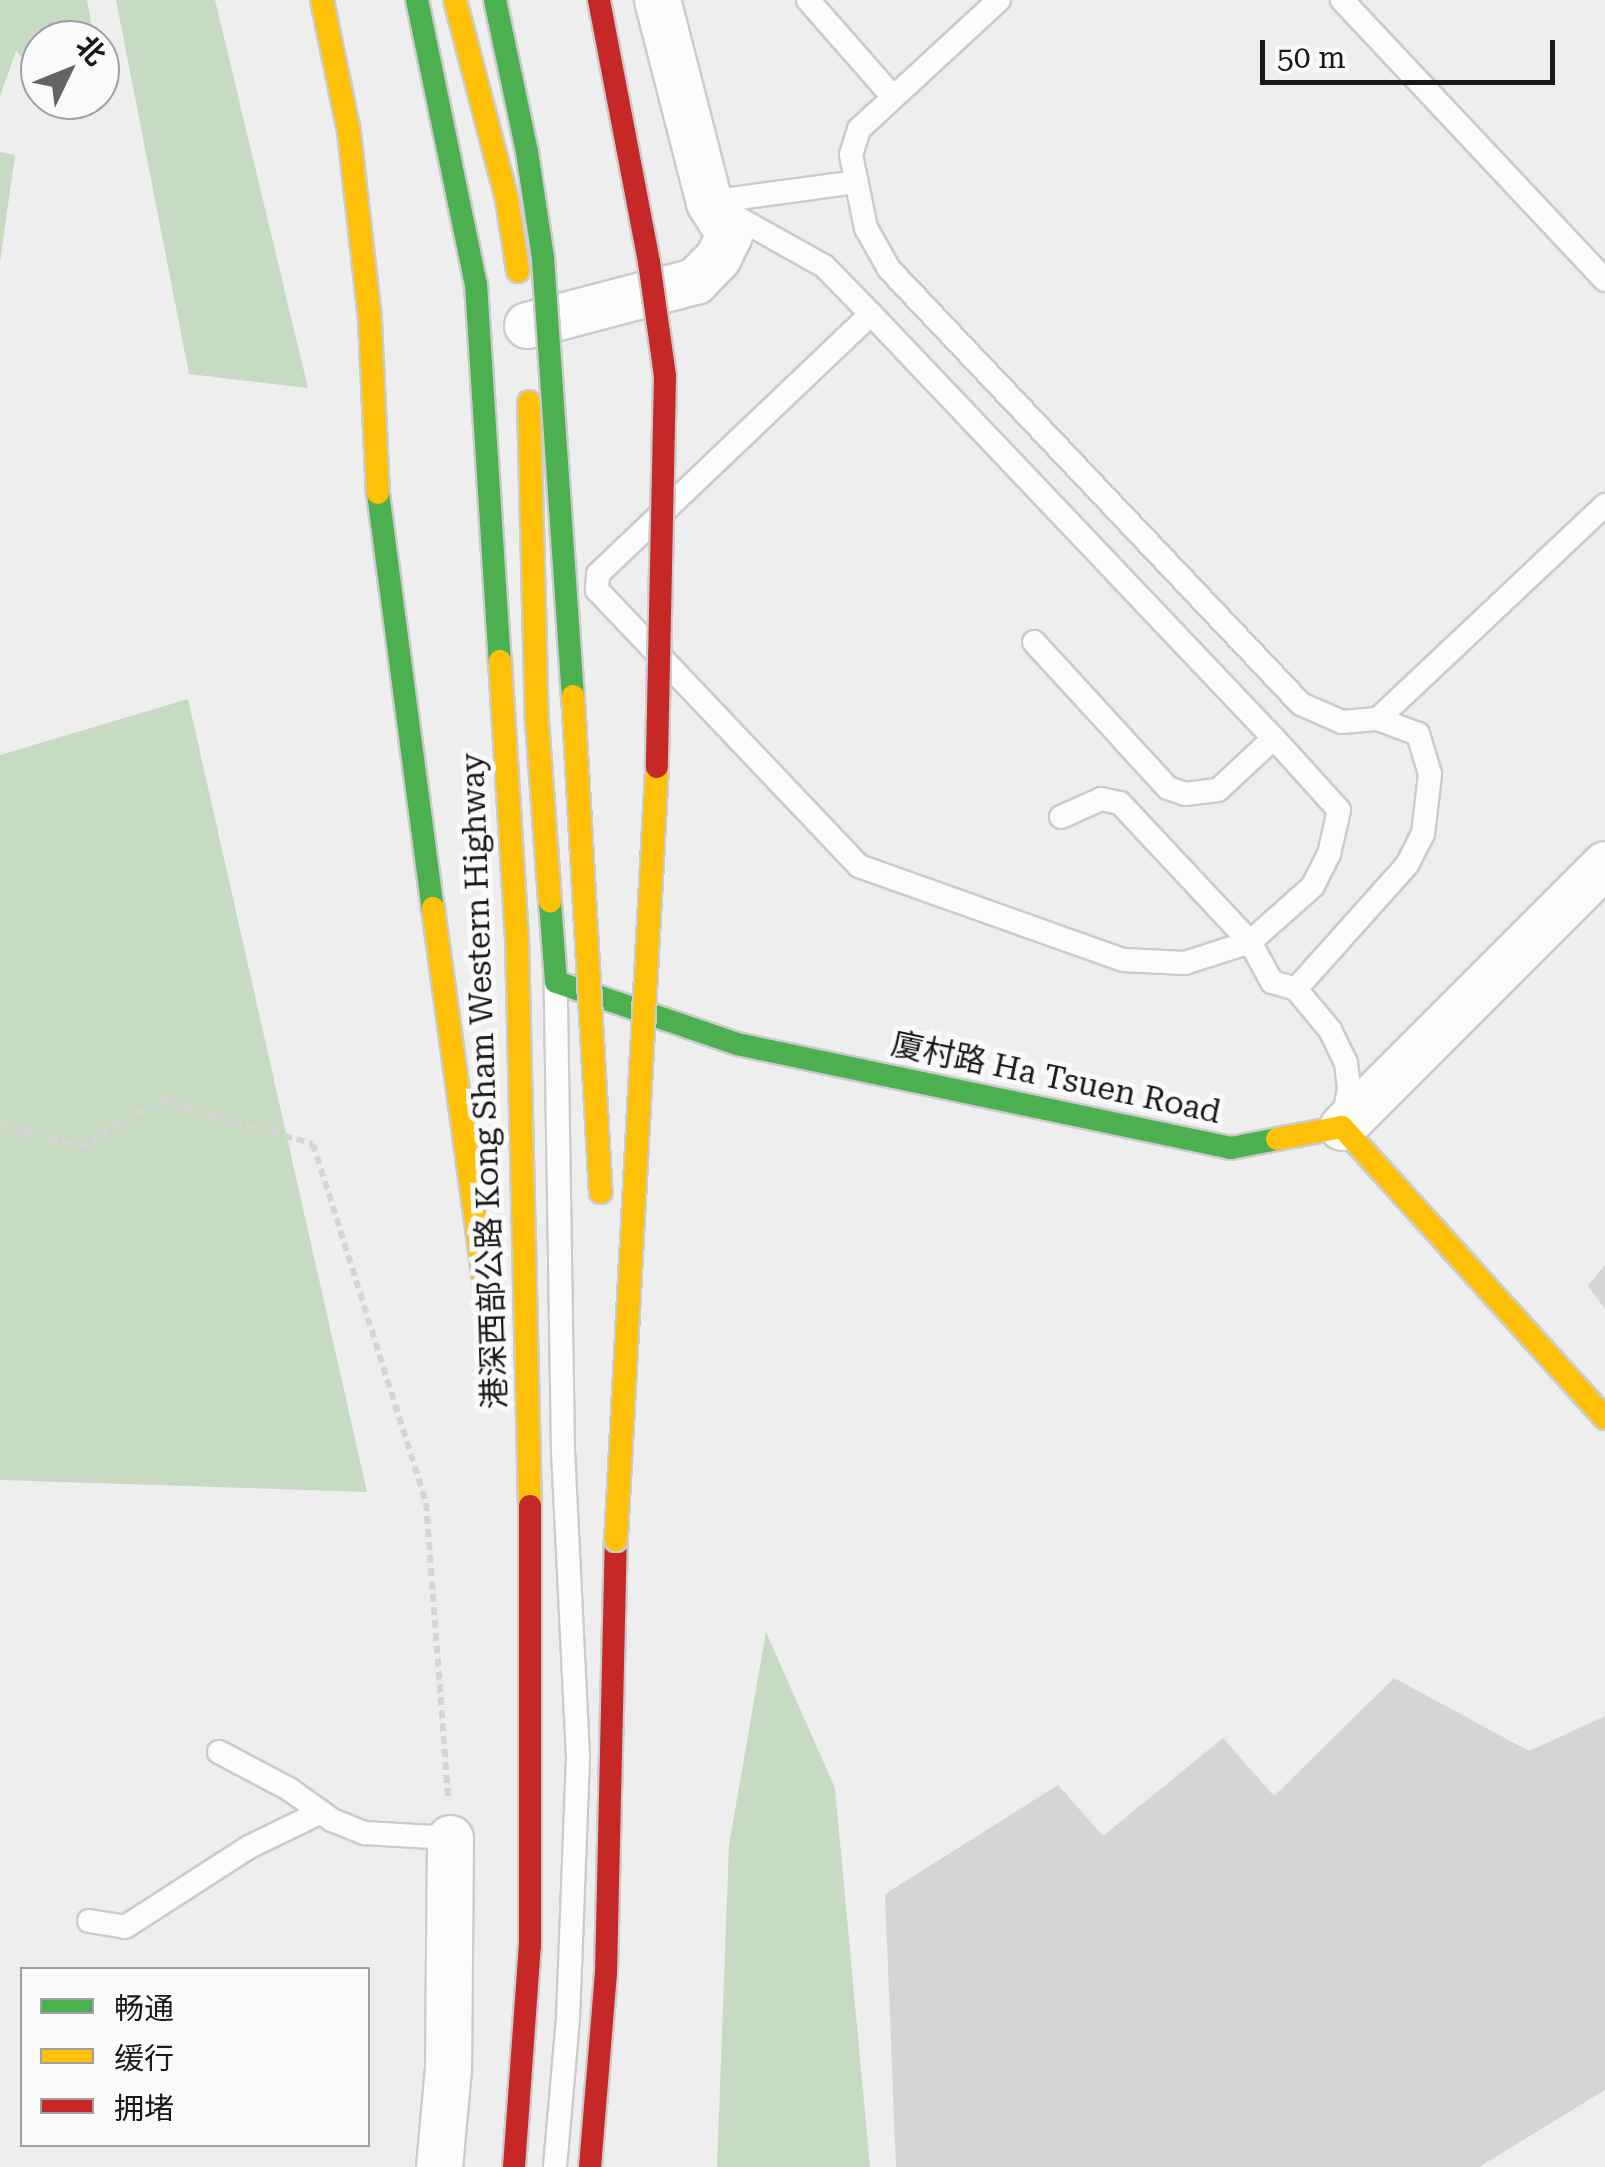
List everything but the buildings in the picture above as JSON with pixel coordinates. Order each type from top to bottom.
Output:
[{"type":"main road","points":[[322,0],[349,132],[366,282],[380,528],[466,1173],[503,1414],[531,1543]]},
{"type":"main road","name":"港深西部公路 Kong Sham Western Highway","points":[[417,0],[476,284],[516,938],[531,1543],[530,1946],[514,2167]]},
{"type":"main road","points":[[455,0],[507,200],[526,325],[536,720],[556,982]]},
{"type":"main road","points":[[495,0],[528,152],[544,258],[590,943],[602,1222]]},
{"type":"main road","points":[[590,2167],[606,1973],[616,1540],[662,669],[665,376],[649,262],[600,0]]},
{"type":"main road","name":"廈村路 Ha Tsuen Road","points":[[556,982],[736,1044],[1231,1148],[1342,1127]]},
{"type":"main road","points":[[1342,1127],[1605,1418]]},
{"type":"main road","points":[[606,1301],[616,1540]]},
{"type":"street","points":[[526,325],[695,281],[718,257],[729,234],[709,202],[657,0]]},
{"type":"street","points":[[1342,1127],[1605,864]]},
{"type":"street","points":[[440,2167],[448,2069],[450,1838]]},
{"type":"lane","points":[[808,0],[892,96]]},
{"type":"lane","points":[[999,0],[860,129],[851,155],[866,228],[890,269],[1301,704],[1342,722],[1378,719],[1418,734],[1430,774],[1424,834],[1407,865],[1296,988]]},
{"type":"lane","points":[[1342,0],[1605,280]]},
{"type":"lane","points":[[709,202],[856,182]]},
{"type":"lane","points":[[709,202],[824,266],[871,314],[1274,738],[1339,810],[1329,854],[1314,886],[1250,942],[1185,963],[1123,960],[859,866],[598,590],[598,574],[871,314]]},
{"type":"lane","points":[[1378,719],[1605,505]]},
{"type":"lane","points":[[1034,642],[1168,788],[1185,794],[1218,790],[1274,738]]},
{"type":"lane","points":[[1061,817],[1101,799],[1120,802],[1250,942],[1272,982],[1296,988],[1330,1030],[1346,1062],[1349,1089],[1342,1127]]},
{"type":"lane","points":[[554,2167],[568,2018],[578,1757],[563,1450],[556,982]]},
{"type":"lane","points":[[219,1752],[321,1812],[365,1832],[450,1838]]},
{"type":"lane","points":[[89,1921],[125,1928],[249,1847],[321,1812]]},
{"type":"path","points":[[0,1124],[80,1146],[159,1100],[313,1144],[426,1502],[450,1838]]},
{"type":"green space","points":[[0,0],[87,0],[90,20],[20,20],[20,55],[16,51],[0,96]]},
{"type":"green space","points":[[116,0],[215,0],[308,388],[189,374]]},
{"type":"green space","points":[[0,152],[15,155],[0,262]]},
{"type":"green space","points":[[188,699],[367,1492],[0,1480],[0,755]]},
{"type":"green space","points":[[766,1632],[835,1788],[870,2167],[717,2167],[729,1845]]},
{"type":"traffic: fast","points":[[417,0],[476,284],[500,661]]},
{"type":"traffic: fast","points":[[495,0],[527,152],[543,258],[573,696]]},
{"type":"traffic: fast","points":[[378,493],[433,908]]},
{"type":"traffic: fast","points":[[550,902],[556,982],[737,1044],[1231,1148],[1277,1139]]},
{"type":"traffic: slow","points":[[322,0],[349,132],[370,320],[378,493]]},
{"type":"traffic: slow","points":[[455,0],[507,200],[518,271]]},
{"type":"traffic: slow","points":[[529,402],[537,720],[550,902]]},
{"type":"traffic: slow","points":[[500,661],[517,938],[530,1506]]},
{"type":"traffic: slow","points":[[573,696],[601,1192]]},
{"type":"traffic: slow","points":[[616,1540],[657,767]]},
{"type":"traffic: slow","points":[[433,908],[498,1383]]},
{"type":"traffic: slow","points":[[1277,1139],[1342,1127],[1605,1418]]},
{"type":"traffic: jam","points":[[599,0],[649,262],[665,376],[657,767]]},
{"type":"traffic: jam","points":[[514,2167],[530,1946],[530,1506]]},
{"type":"traffic: jam","points":[[590,2167],[606,1973],[616,1540]]}]
